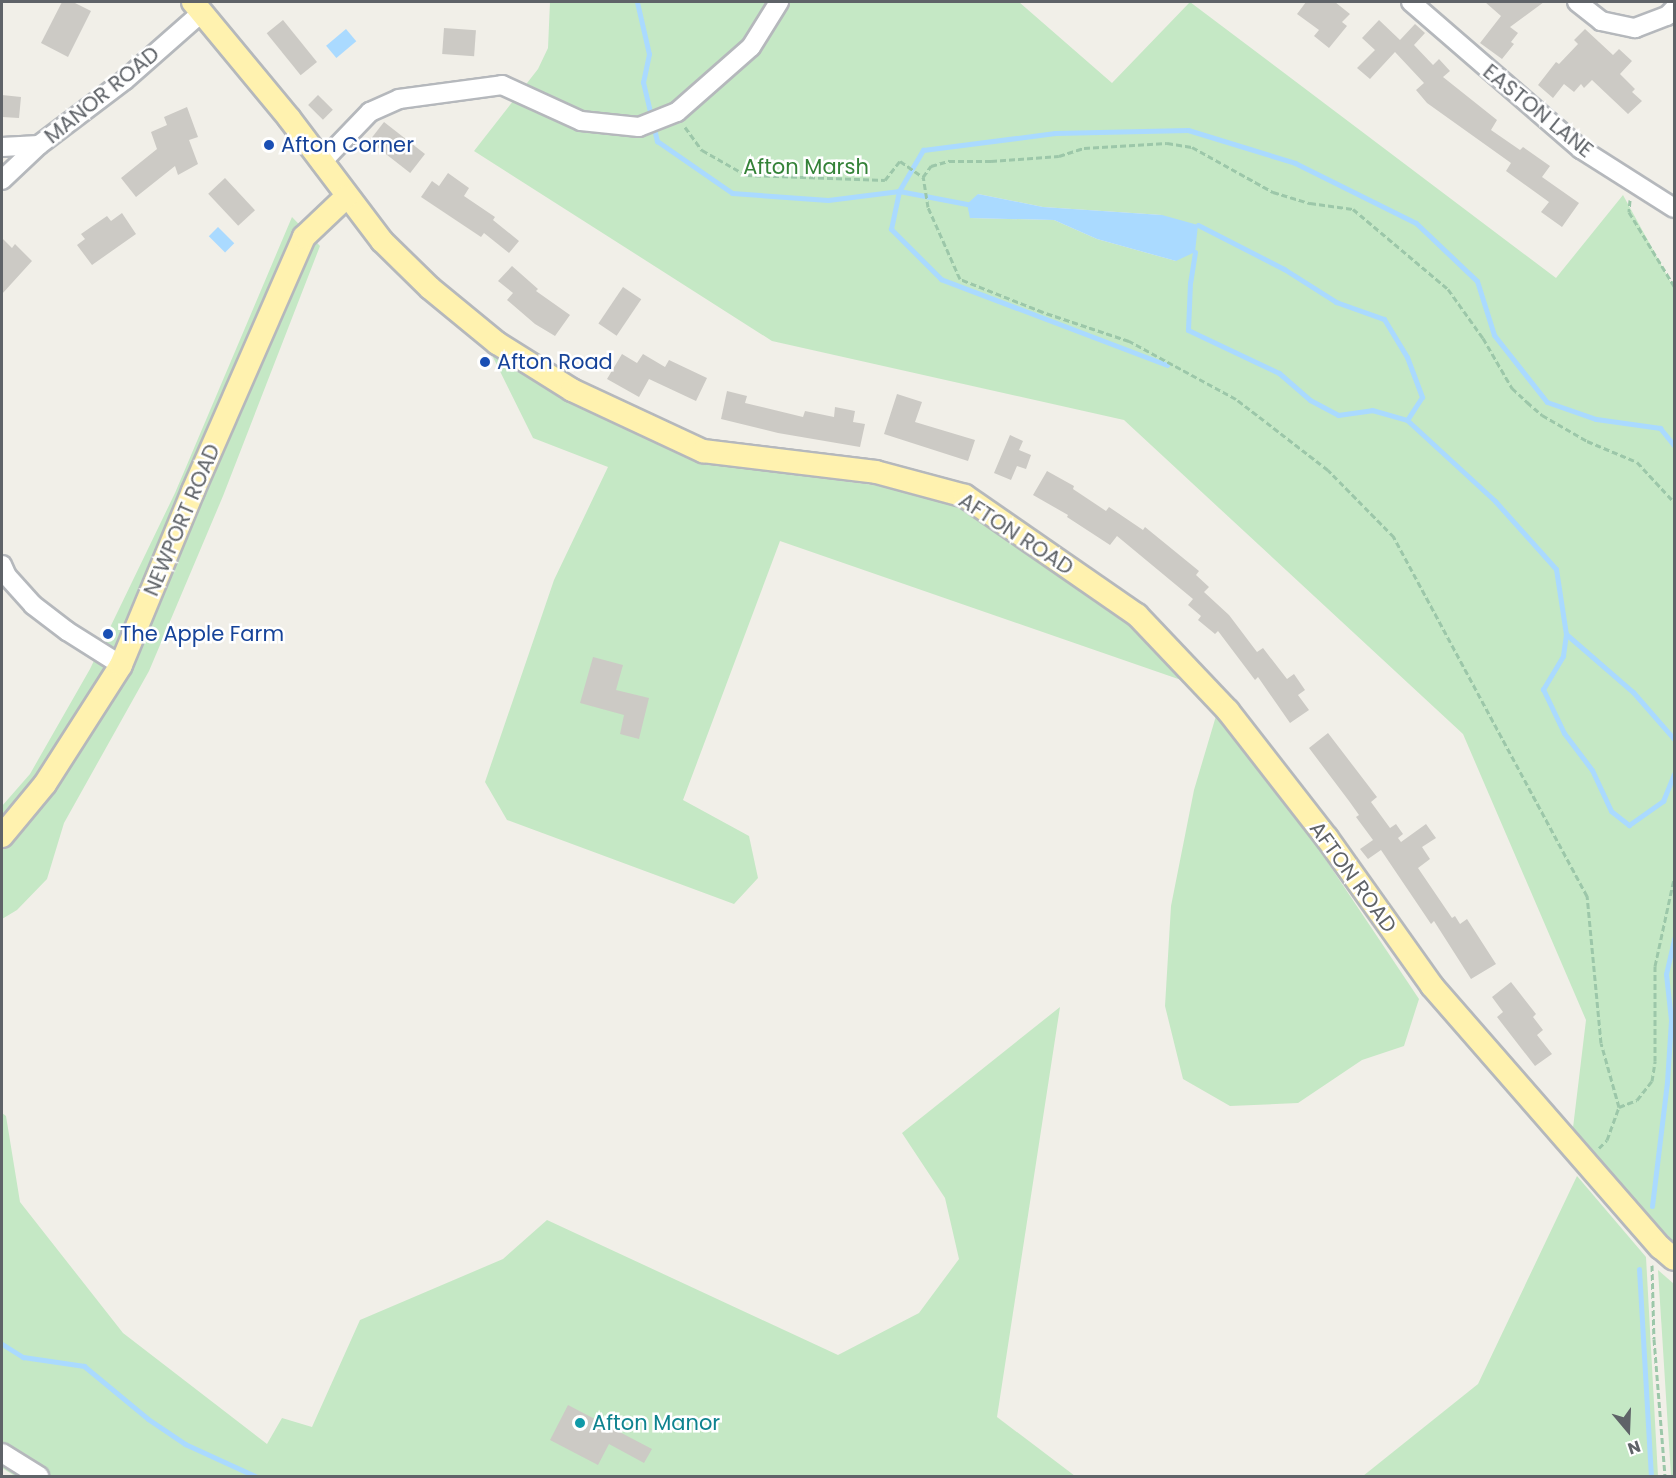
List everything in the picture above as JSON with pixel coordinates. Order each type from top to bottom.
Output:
[{"type":"main road","name":"AFTON ROAD","points":[[198,7],[289,118],[346,197],[382,242],[430,288],[497,343],[572,390],[703,451],[876,471],[965,496],[1137,615],[1228,711],[1327,838],[1432,986],[1584,1162],[1667,1253]]},
{"type":"main road","name":"NEWPORT ROAD","points":[[2,836],[45,784],[121,665],[193,492],[304,237],[346,197]]},
{"type":"street","points":[[321,163],[370,112],[399,99],[502,85],[581,121],[639,128],[674,114],[751,46],[779,2]]},
{"type":"street","name":"EASTON LANE","points":[[1411,2],[1581,148],[1674,208]]},
{"type":"street","points":[[1577,2],[1601,21],[1635,28],[1667,16],[1674,9]]},
{"type":"street","name":"MANOR ROAD","points":[[2,180],[39,145],[125,80],[198,7]]},
{"type":"street","points":[[2,147],[39,145]]},
{"type":"street","points":[[2,565],[7,576],[33,605],[67,631],[121,665]]},
{"type":"street","points":[[2,1453],[39,1476]]},
{"type":"path","points":[[674,114],[702,150],[746,175],[885,180],[900,161],[923,177]]},
{"type":"path","points":[[1584,1162],[1607,1140],[1619,1107],[1601,1043],[1587,896],[1394,537],[1328,470],[1236,399],[1129,341],[1043,312],[960,279],[928,207],[923,177],[931,166],[949,161],[991,162],[1059,156],[1084,148],[1167,143],[1192,147],[1273,192],[1310,202],[1353,208],[1448,289],[1483,338],[1512,388],[1527,402],[1542,415],[1587,441],[1637,462],[1674,502]]},
{"type":"path","points":[[1631,180],[1629,212],[1674,286]]},
{"type":"path","points":[[1619,1107],[1636,1100],[1652,1081],[1655,1061],[1654,966],[1674,879]]},
{"type":"path","points":[[1665,1476],[1654,1339],[1652,1268],[1667,1253]]},
{"type":"green space","name":"Afton Marsh","points":[[550,2],[1019,2],[1112,83],[1190,2],[1556,278],[1623,195],[1674,288],[1674,1242],[1572,1136],[1586,1020],[1463,734],[1124,420],[772,341],[474,151],[538,69],[548,48]],"holes":[[[978,194],[1043,207],[1162,215],[1176,261],[1097,239],[1054,220],[970,218]]]},
{"type":"green space","points":[[292,217],[320,246],[223,496],[149,671],[64,823],[47,879],[17,910],[2,919],[2,806],[30,774],[90,669],[175,493]]},
{"type":"green space","points":[[489,349],[566,396],[700,463],[874,485],[964,507],[1051,570],[1130,619],[1184,681],[780,541],[683,800],[749,836],[758,878],[734,904],[507,820],[485,782],[554,580],[608,467],[533,438]]},
{"type":"green space","points":[[1216,716],[1314,842],[1419,999],[1404,1046],[1362,1060],[1298,1103],[1230,1106],[1183,1079],[1165,1006],[1171,906],[1194,790]]},
{"type":"green space","points":[[1060,1007],[997,1417],[1075,1476],[15,1476],[2,1468],[2,1113],[6,1116],[20,1202],[123,1333],[267,1444],[282,1418],[312,1427],[360,1320],[503,1259],[547,1220],[838,1355],[919,1313],[959,1259],[945,1198],[902,1133]]},
{"type":"green space","points":[[1577,1176],[1646,1257],[1658,1476],[1363,1476],[1478,1384]]},
{"type":"green space","points":[[1658,1270],[1674,1284],[1674,1476],[1671,1476]]},
{"type":"water","points":[[346,29],[356,41],[336,58],[326,46]]},
{"type":"water","points":[[978,194],[1043,207],[1162,215],[1198,225],[1195,252],[1176,261],[1097,239],[1054,220],[970,218],[967,204]]},
{"type":"water","points":[[218,227],[234,243],[225,252],[209,236]]},
{"type":"building","points":[[62,2],[73,2],[91,11],[68,57],[41,43]]},
{"type":"building","points":[[1306,2],[1335,2],[1350,14],[1342,22],[1347,26],[1329,48],[1314,36],[1319,30],[1297,14]]},
{"type":"building","points":[[1485,2],[1544,2],[1510,27],[1518,33],[1511,42],[1514,44],[1502,59],[1480,43],[1501,16]]},
{"type":"building","points":[[283,20],[317,62],[301,75],[267,33]]},
{"type":"building","points":[[1379,20],[1400,40],[1415,24],[1425,33],[1414,45],[1433,65],[1439,59],[1450,71],[1443,77],[1497,120],[1491,130],[1520,150],[1523,147],[1550,166],[1542,177],[1579,203],[1562,227],[1541,212],[1549,202],[1506,171],[1511,163],[1427,103],[1416,90],[1424,83],[1395,52],[1370,79],[1357,68],[1375,50],[1362,38]]},
{"type":"building","points":[[444,28],[476,30],[474,56],[442,54]]},
{"type":"building","points":[[1585,29],[1613,55],[1619,49],[1632,61],[1620,74],[1635,89],[1632,92],[1642,101],[1628,114],[1592,80],[1584,88],[1581,84],[1574,92],[1564,84],[1553,98],[1538,85],[1556,62],[1559,64],[1578,44],[1574,40]]},
{"type":"building","points":[[2,95],[21,97],[19,118],[2,117]]},
{"type":"building","points":[[318,95],[333,110],[323,120],[308,105]]},
{"type":"building","points":[[187,107],[198,137],[189,140],[198,164],[178,175],[175,166],[136,197],[121,178],[157,149],[151,132],[167,125],[164,117]]},
{"type":"building","points":[[384,122],[425,154],[410,173],[369,141]]},
{"type":"building","points":[[448,173],[469,188],[464,196],[495,217],[493,220],[519,241],[509,253],[484,233],[481,237],[421,197],[432,181],[439,186]]},
{"type":"building","points":[[225,178],[255,210],[238,226],[208,194]]},
{"type":"building","points":[[122,213],[136,234],[92,265],[77,245],[85,239],[81,234],[107,216],[111,221]]},
{"type":"building","points":[[2,238],[12,248],[15,244],[32,261],[2,294]]},
{"type":"building","points":[[512,266],[538,289],[536,291],[570,315],[555,336],[535,324],[507,300],[513,293],[498,281]]},
{"type":"building","points":[[623,287],[641,299],[617,336],[598,323]]},
{"type":"building","points":[[622,354],[637,363],[643,354],[665,367],[669,360],[707,378],[696,401],[649,379],[639,397],[607,379]]},
{"type":"building","points":[[727,391],[747,396],[745,403],[803,417],[805,411],[834,417],[835,407],[855,411],[853,422],[865,424],[860,447],[778,433],[721,419]]},
{"type":"building","points":[[897,394],[922,402],[915,422],[975,440],[968,461],[884,434]]},
{"type":"building","points":[[1010,435],[1023,441],[1019,450],[1031,455],[1026,469],[1017,466],[1011,480],[994,473]]},
{"type":"building","points":[[1047,471],[1074,486],[1073,489],[1106,511],[1109,507],[1143,530],[1145,527],[1199,571],[1196,575],[1209,587],[1204,592],[1229,615],[1257,652],[1263,648],[1287,679],[1294,674],[1305,690],[1298,695],[1309,710],[1290,723],[1258,677],[1255,680],[1218,631],[1215,634],[1198,620],[1201,616],[1188,605],[1193,599],[1117,536],[1110,545],[1067,517],[1068,515],[1033,495]]},
{"type":"building","points":[[593,657],[623,665],[616,690],[649,698],[639,739],[620,734],[624,715],[580,703]]},
{"type":"building","points":[[1328,733],[1377,797],[1371,802],[1390,828],[1396,824],[1403,834],[1398,838],[1401,842],[1426,824],[1436,838],[1422,847],[1430,859],[1418,868],[1452,918],[1455,916],[1460,924],[1467,919],[1496,964],[1471,979],[1434,921],[1431,924],[1381,850],[1368,859],[1360,849],[1373,840],[1356,817],[1359,815],[1309,748]]},
{"type":"building","points":[[1511,982],[1536,1014],[1533,1017],[1543,1030],[1537,1035],[1552,1054],[1535,1066],[1497,1017],[1503,1012],[1492,997]]},
{"type":"building","name":"Afton Manor","points":[[568,1405],[652,1449],[644,1463],[609,1444],[598,1465],[550,1440]]},
{"type":"waterway","points":[[637,2],[649,54],[643,82],[657,141],[732,193],[828,200],[899,191],[967,204]]},
{"type":"waterway","points":[[1167,365],[941,279],[891,229],[899,191],[923,150],[1055,133],[1188,130],[1295,163],[1416,223],[1477,281],[1494,335],[1547,402],[1596,419],[1660,428],[1674,445]]},
{"type":"waterway","points":[[1198,225],[1284,269],[1336,302],[1384,319],[1407,357],[1422,397],[1407,420]]},
{"type":"waterway","points":[[1195,252],[1190,282],[1188,330],[1279,373],[1310,400],[1338,415],[1372,410],[1407,420],[1495,501],[1556,569],[1566,634],[1563,656],[1543,689],[1564,733],[1592,770],[1611,811],[1629,825],[1663,801],[1674,774]]},
{"type":"waterway","points":[[1566,634],[1633,692],[1674,739]]},
{"type":"waterway","points":[[1652,1206],[1667,1082],[1671,1020],[1666,974],[1674,938]]},
{"type":"waterway","points":[[1639,1269],[1651,1476]]},
{"type":"waterway","points":[[2,1344],[23,1357],[84,1366],[148,1419],[185,1444],[255,1476]]},
{"type":"place","name":"Afton Corner","points":[[269,145]]},
{"type":"place","name":"Afton Road","points":[[485,362]]},
{"type":"place","name":"The Apple Farm","points":[[108,634]]},
{"type":"place","name":"Afton Manor","points":[[580,1423]]}]
